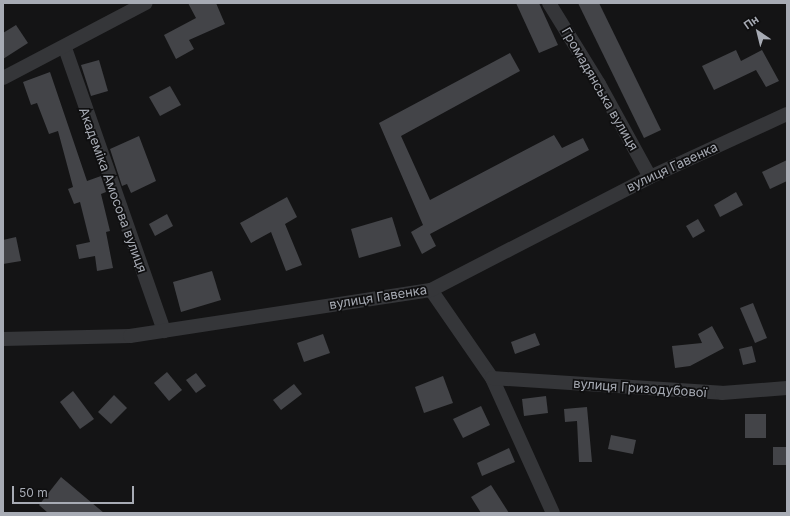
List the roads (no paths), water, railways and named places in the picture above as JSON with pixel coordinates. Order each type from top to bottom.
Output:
[{"type":"street","points":[[3,78],[65,48],[146,3]]},
{"type":"street","name":"Громадянська вулиця","points":[[548,3],[596,78],[650,176]]},
{"type":"street","name":"Академіка Амосова вулиця","points":[[65,48],[164,331]]},
{"type":"street","name":"вулиця Гавенка","points":[[3,340],[130,336],[431,290],[650,176],[787,114]]},
{"type":"street","points":[[431,290],[492,378],[553,513]]},
{"type":"street","name":"вулиця Гризодубової","points":[[492,378],[722,393],[787,388]]}]
